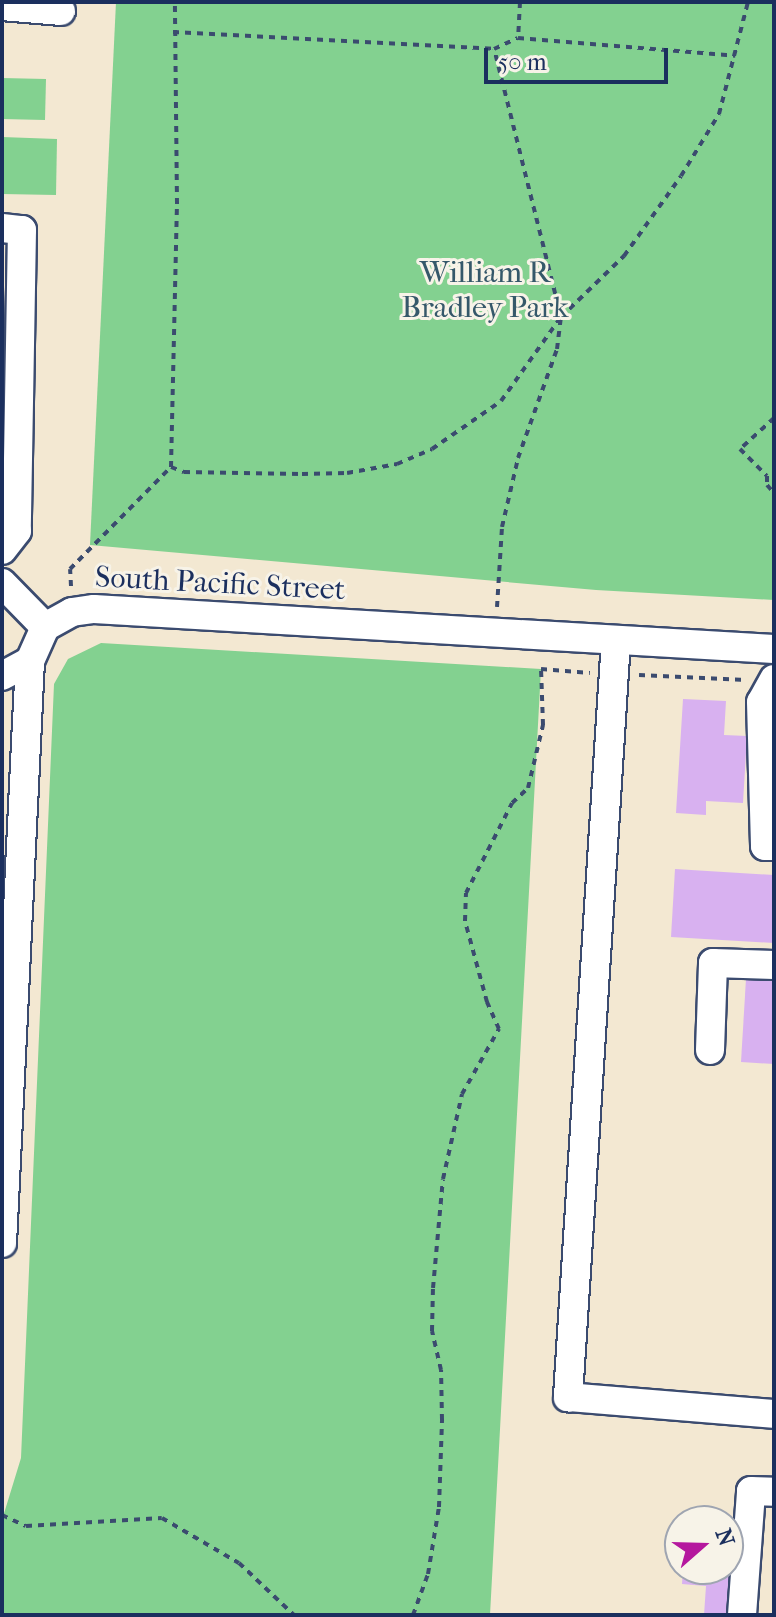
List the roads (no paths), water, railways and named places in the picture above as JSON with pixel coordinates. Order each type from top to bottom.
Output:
[{"type":"street","points":[[2,6],[61,11]]},
{"type":"street","points":[[2,228],[22,230],[17,531],[2,550]]},
{"type":"street","points":[[2,583],[45,627],[30,661],[7,1048],[2,1243]]},
{"type":"street","name":"South Pacific Street","points":[[45,627],[72,612],[94,609],[774,649]]},
{"type":"street","points":[[616,640],[568,1397],[774,1414]]},
{"type":"street","points":[[2,676],[30,661]]},
{"type":"street","points":[[773,680],[761,702],[765,846],[774,846]]},
{"type":"street","points":[[710,1050],[713,963],[774,965]]},
{"type":"street","points":[[742,1615],[751,1491],[774,1492]]},
{"type":"park label","name":"William R Bradley Park","points":[[485,290]]}]
